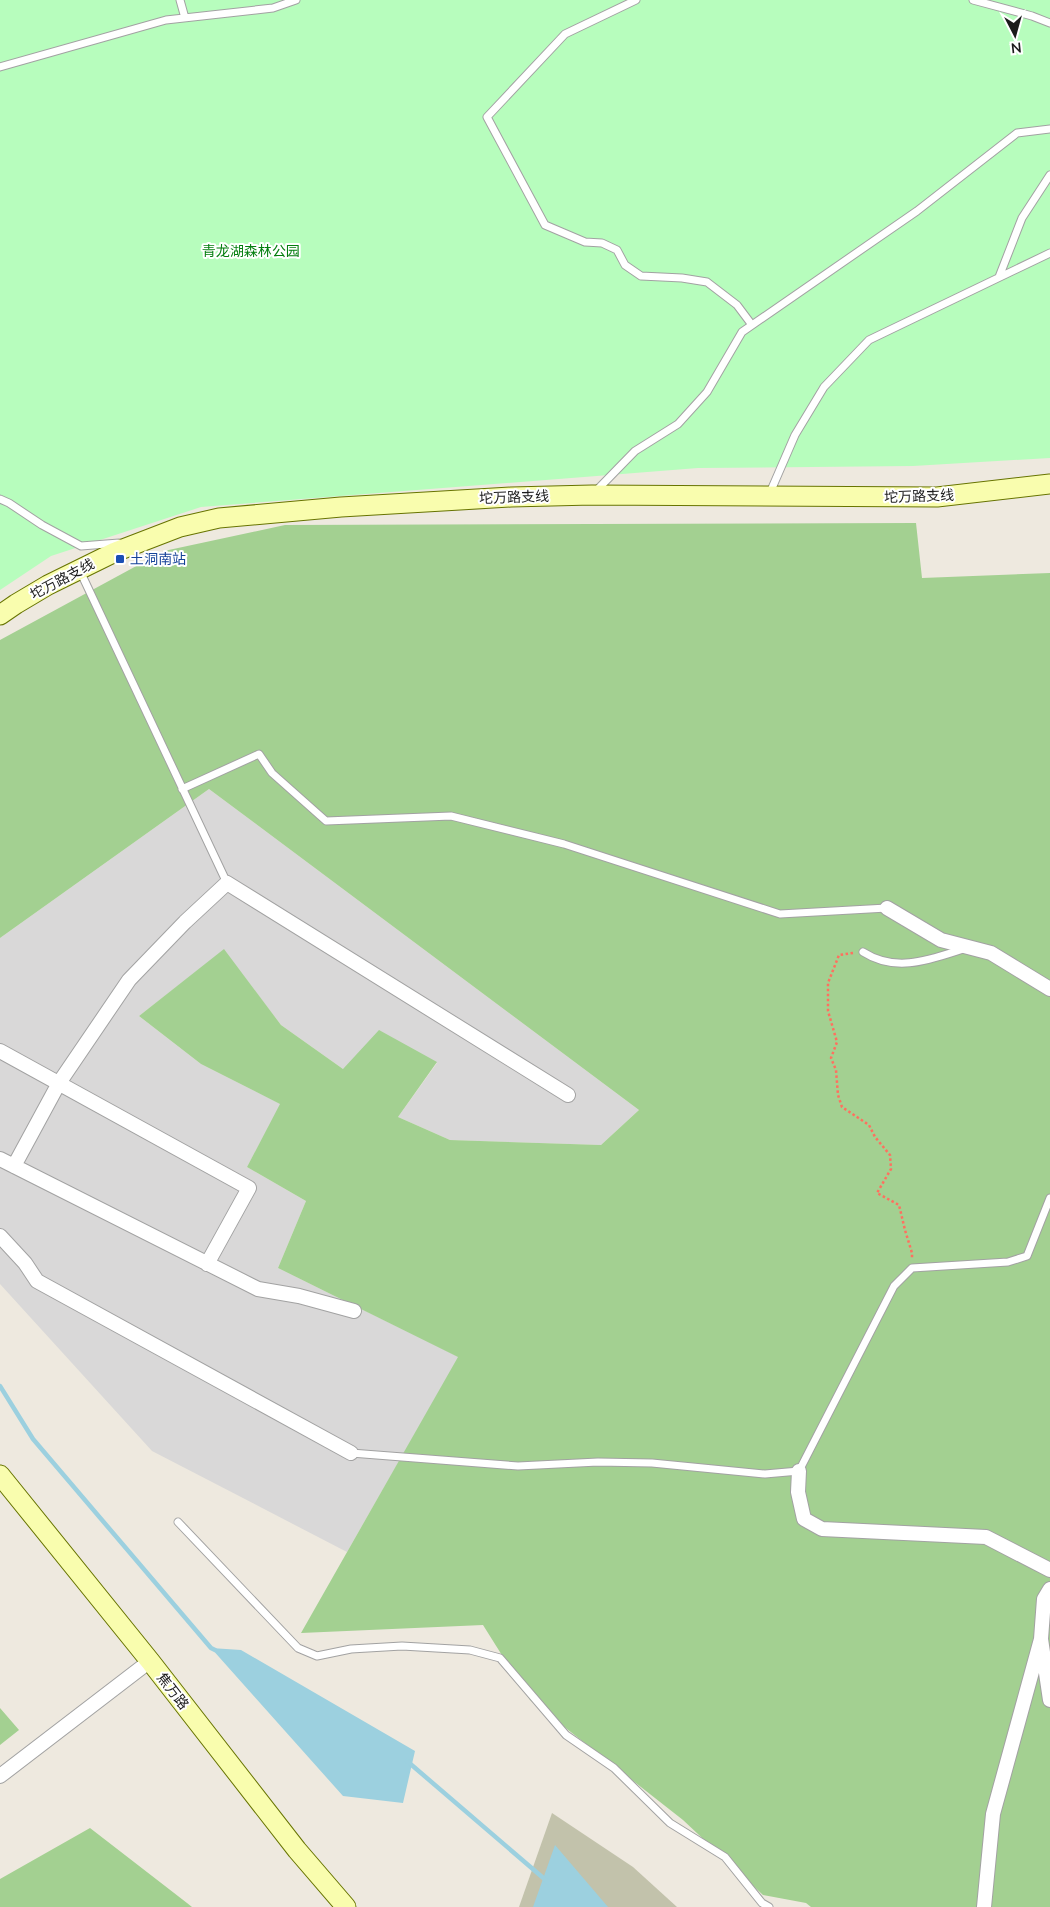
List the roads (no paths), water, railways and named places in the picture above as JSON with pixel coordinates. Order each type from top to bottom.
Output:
[{"type":"main road","name":"坨万路支线","points":[[0,615],[79,569],[139,542],[180,527],[219,518],[428,501],[592,495],[937,497],[1050,484]]},
{"type":"main road","name":"焦万路","points":[[0,1474],[150,1661],[297,1850],[346,1907]]},
{"type":"street","points":[[354,1310],[299,1296],[258,1289],[4,1162],[129,980],[184,922],[227,883],[568,1095]]},
{"type":"street","points":[[887,908],[941,940],[991,954],[1050,989]]},
{"type":"street","points":[[0,1051],[249,1188],[207,1264]]},
{"type":"street","points":[[0,1236],[25,1263],[37,1281],[351,1453]]},
{"type":"street","points":[[799,1471],[798,1492],[804,1518],[822,1529],[986,1537],[1050,1570]]},
{"type":"street","points":[[984,1907],[993,1814],[1040,1639],[1044,1599],[1050,1589]]},
{"type":"street","points":[[1040,1639],[1050,1700]]},
{"type":"street","points":[[0,1776],[150,1661]]},
{"type":"lane","points":[[180,0],[185,18]]},
{"type":"lane","points":[[0,67],[166,20],[273,8],[296,0]]},
{"type":"lane","points":[[636,0],[565,34],[487,117],[545,225],[585,242],[602,243],[617,250],[626,265],[641,276],[682,278],[707,282],[737,305],[752,325]]},
{"type":"lane","points":[[973,0],[1032,16],[1050,23]]},
{"type":"lane","points":[[592,495],[635,452],[678,424],[707,392],[742,332],[916,211],[1017,133],[1050,129]]},
{"type":"lane","points":[[999,277],[1022,218],[1050,175]]},
{"type":"lane","points":[[769,496],[794,435],[824,387],[869,340],[1050,253]]},
{"type":"lane","points":[[0,499],[81,546],[139,542]]},
{"type":"lane","points":[[79,569],[227,883]]},
{"type":"lane","points":[[182,789],[259,754],[272,773],[326,821],[451,816],[564,844],[780,914],[887,908]]},
{"type":"lane","points":[[863,952],[876,960],[910,964],[968,947]]},
{"type":"lane","points":[[351,1453],[518,1466],[598,1462],[652,1463],[765,1474],[799,1471],[894,1286],[912,1268],[1008,1262],[1027,1256],[1050,1198]]},
{"type":"lane","points":[[178,1522],[298,1648],[317,1656],[351,1649],[402,1646],[470,1650],[500,1658],[566,1735],[614,1768],[670,1822],[725,1857],[762,1903],[769,1907]]},
{"type":"water","points":[[211,1648],[241,1650],[415,1751],[403,1803],[343,1796]]},
{"type":"water","points":[[555,1845],[608,1907],[533,1907]]},
{"type":"waterway","points":[[0,1386],[33,1439],[211,1648],[215,1650]]},
{"type":"waterway","points":[[407,1761],[548,1882]]},
{"type":"place","name":"土洞南站","points":[[120,559]]},
{"type":"park label","name":"青龙湖森林公园","points":[[251,251]]}]
